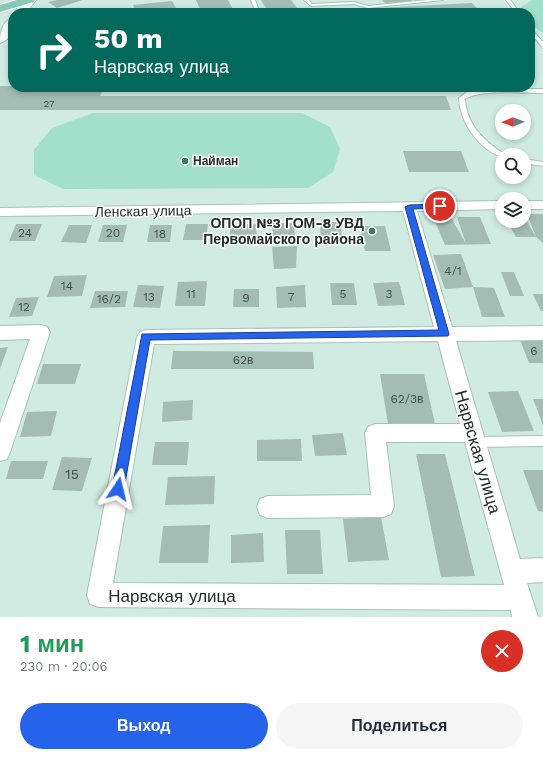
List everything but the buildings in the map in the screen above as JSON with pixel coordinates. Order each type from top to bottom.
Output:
[{"type":"main road","points":[[0,3],[10,0]]},
{"type":"main road","points":[[0,9],[30,0]]},
{"type":"street","points":[[24,8],[30,0]]},
{"type":"street","points":[[0,39],[8,29]]},
{"type":"street","name":"Ленская улица","points":[[0,212],[495,205]]},
{"type":"street","points":[[531,205],[543,205]]},
{"type":"street","name":"Нарвская улица","points":[[409,207],[445,334],[475,437],[522,608],[99,595],[146,337],[445,334],[543,333]]},
{"type":"street","points":[[0,333],[41,332],[0,452]]},
{"type":"street","points":[[268,507],[383,506],[375,433],[475,437]]},
{"type":"street","points":[[512,571],[543,570]]},
{"type":"lane","points":[[306,0],[311,5],[354,3],[368,7],[441,0]]},
{"type":"lane","points":[[508,0],[514,8]]},
{"type":"lane","points":[[535,36],[543,46]]},
{"type":"lane","points":[[481,92],[469,93],[462,98],[464,116],[473,131],[485,144],[495,150]]},
{"type":"lane","points":[[531,163],[543,164]]},
{"type":"lane","points":[[475,437],[543,441]]},
{"type":"green space","points":[[532,0],[543,0],[543,33],[535,27],[535,8],[521,7]]},
{"type":"green space","name":"Найман","points":[[93,113],[302,113],[330,127],[340,149],[333,172],[308,188],[63,189],[34,175],[34,150],[52,128]]},
{"type":"place","name":"Найман","points":[[185,161]]},
{"type":"place","name":"ОПОП №3 ГОМ-8 УВД Первомайского района","points":[[372,231]]},
{"type":"route","points":[[118,489],[146,337],[445,334],[409,207],[440,206]]}]
